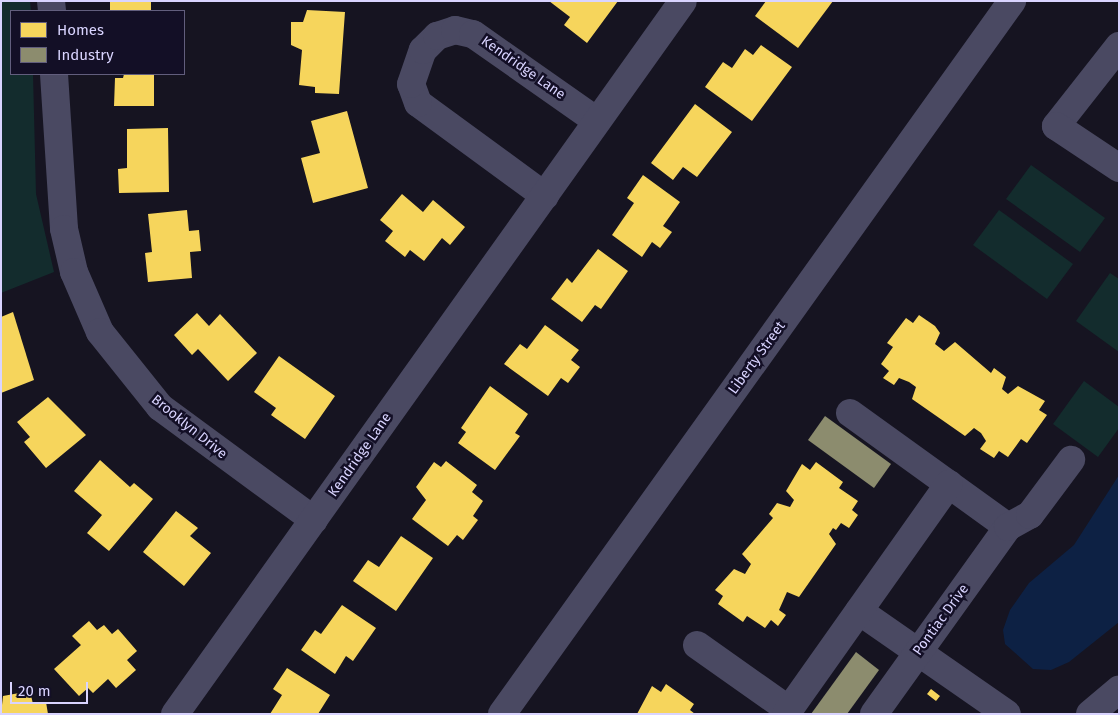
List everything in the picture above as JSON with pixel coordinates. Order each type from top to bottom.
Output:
[{"type":"street","name":"Kendridge Lane","points":[[175,714],[683,1]]},
{"type":"street","name":"Liberty Street","points":[[502,714],[1012,1]]},
{"type":"street","name":"Kendridge Lane","points":[[545,196],[418,103],[412,84],[423,50],[437,36],[455,30],[473,34],[597,122]]},
{"type":"street","points":[[1119,46],[1056,126],[1119,168]]},
{"type":"street","name":"Brooklyn Drive","points":[[54,75],[64,230],[74,272],[100,332],[160,407],[314,520]]},
{"type":"street","points":[[850,412],[1008,527],[1030,515],[1071,460]]},
{"type":"street","points":[[697,645],[787,712],[949,484]]},
{"type":"street","name":"Pontiac Drive","points":[[874,714],[1008,527]]},
{"type":"street","points":[[859,611],[1007,714]]},
{"type":"street","points":[[1090,714],[1119,690]]},
{"type":"green space","points":[[1,1],[30,1],[31,10],[10,10],[10,75],[33,75],[36,194],[54,272],[1,293]]},
{"type":"green space","points":[[1031,165],[1105,218],[1080,252],[1006,199]]},
{"type":"green space","points":[[999,210],[1073,264],[1047,299],[973,245]]},
{"type":"green space","points":[[1110,273],[1119,279],[1119,352],[1076,321]]},
{"type":"green space","points":[[1084,381],[1119,407],[1119,428],[1098,457],[1053,424]]},
{"type":"water","points":[[1119,475],[1119,622],[1069,662],[1051,670],[1033,669],[1005,644],[1003,630],[1010,610],[1029,583],[1074,545]]},
{"type":"building: Homes","points":[[110,1],[151,1],[151,10],[110,10]]},
{"type":"building: Homes","points":[[549,1],[618,1],[587,43],[564,25],[570,17]]},
{"type":"building: Homes","points":[[766,1],[833,1],[798,48],[755,16]]},
{"type":"building: Homes","points":[[307,10],[345,12],[339,94],[315,93],[315,87],[299,85],[302,50],[291,45],[291,22],[303,22]]},
{"type":"building: Homes","points":[[761,45],[792,67],[752,121],[705,87],[723,62],[732,68],[745,49],[753,55]]},
{"type":"building: Homes","points":[[124,75],[154,75],[154,106],[114,106],[115,78],[123,78]]},
{"type":"building: Homes","points":[[695,104],[732,132],[697,177],[683,167],[673,180],[651,163]]},
{"type":"building: Homes","points":[[347,111],[368,188],[313,203],[301,158],[320,153],[311,121]]},
{"type":"building: Homes","points":[[168,128],[169,192],[119,193],[118,169],[127,168],[127,129]]},
{"type":"building: Homes","points":[[643,175],[680,202],[663,226],[672,232],[660,248],[652,242],[642,257],[612,235],[634,203],[627,198]]},
{"type":"building: Homes","points":[[402,194],[423,212],[433,200],[465,227],[450,245],[442,238],[424,261],[410,250],[405,257],[385,241],[393,231],[380,220]]},
{"type":"building: Homes","points":[[187,210],[189,231],[199,230],[201,251],[190,252],[192,278],[148,282],[145,253],[152,252],[148,214]]},
{"type":"building: Homes","points":[[598,249],[628,271],[601,309],[595,305],[582,322],[551,299],[567,278],[572,283]]},
{"type":"building: Homes","points":[[13,312],[34,380],[1,393],[1,317]]},
{"type":"building: Homes","points":[[197,313],[209,326],[220,314],[257,353],[228,381],[198,349],[192,355],[174,335]]},
{"type":"building: Homes","points":[[919,315],[935,326],[940,333],[935,344],[944,351],[955,342],[991,373],[994,368],[1006,377],[1002,389],[1008,394],[1018,386],[1045,401],[1039,410],[1047,415],[1027,443],[1021,439],[1008,457],[999,451],[994,458],[980,449],[986,441],[981,433],[974,428],[965,436],[912,399],[916,387],[909,382],[899,378],[894,385],[883,378],[889,371],[881,364],[893,347],[887,343],[906,318],[913,323]]},
{"type":"building: Homes","points":[[545,325],[579,350],[571,360],[580,367],[568,383],[561,378],[548,396],[504,364],[520,344],[527,349]]},
{"type":"building: Homes","points":[[279,356],[335,396],[305,439],[271,415],[276,408],[254,392]]},
{"type":"building: Homes","points":[[490,386],[528,414],[515,433],[520,436],[495,470],[458,443],[466,432],[461,428]]},
{"type":"building: Homes","points":[[48,397],[86,435],[46,468],[24,442],[30,437],[17,422]]},
{"type":"building: Homes","points":[[100,460],[130,487],[134,483],[153,499],[109,551],[87,533],[102,515],[74,491]]},
{"type":"building: Homes","points":[[446,461],[477,485],[472,492],[483,501],[473,516],[478,520],[463,540],[457,535],[448,546],[412,519],[426,500],[416,487],[434,462],[441,467]]},
{"type":"building: Homes","points":[[816,462],[843,482],[839,488],[858,501],[852,510],[858,515],[849,528],[841,523],[836,530],[833,528],[829,534],[836,544],[799,597],[787,592],[779,610],[786,615],[778,626],[771,620],[765,628],[747,616],[743,622],[718,604],[723,596],[715,590],[734,569],[745,574],[751,564],[742,554],[773,518],[769,514],[777,503],[790,507],[794,500],[786,491],[802,464],[810,470]]},
{"type":"building: Homes","points":[[176,511],[198,528],[190,536],[211,553],[184,586],[143,552]]},
{"type":"building: Homes","points":[[401,536],[433,558],[396,611],[353,581],[368,560],[379,567]]},
{"type":"building: Homes","points":[[342,605],[376,628],[353,661],[346,656],[335,674],[301,650],[315,630],[321,634]]},
{"type":"building: Homes","points":[[89,621],[97,630],[104,625],[112,634],[118,629],[137,651],[127,660],[136,670],[116,688],[108,679],[93,693],[88,688],[79,696],[54,669],[81,645],[72,636]]},
{"type":"building: Homes","points":[[287,668],[330,695],[318,714],[270,714],[282,695],[273,689]]},
{"type":"building: Homes","points":[[666,684],[694,704],[690,710],[695,714],[637,714],[652,686],[661,692]]},
{"type":"building: Homes","points":[[931,689],[940,696],[936,701],[927,694]]},
{"type":"building: Homes","points":[[30,691],[33,704],[46,702],[48,714],[1,714],[3,696]]},
{"type":"building: Industry","points":[[825,416],[891,464],[874,488],[808,440]]},
{"type":"building: Industry","points":[[856,652],[879,670],[847,714],[811,714]]}]
